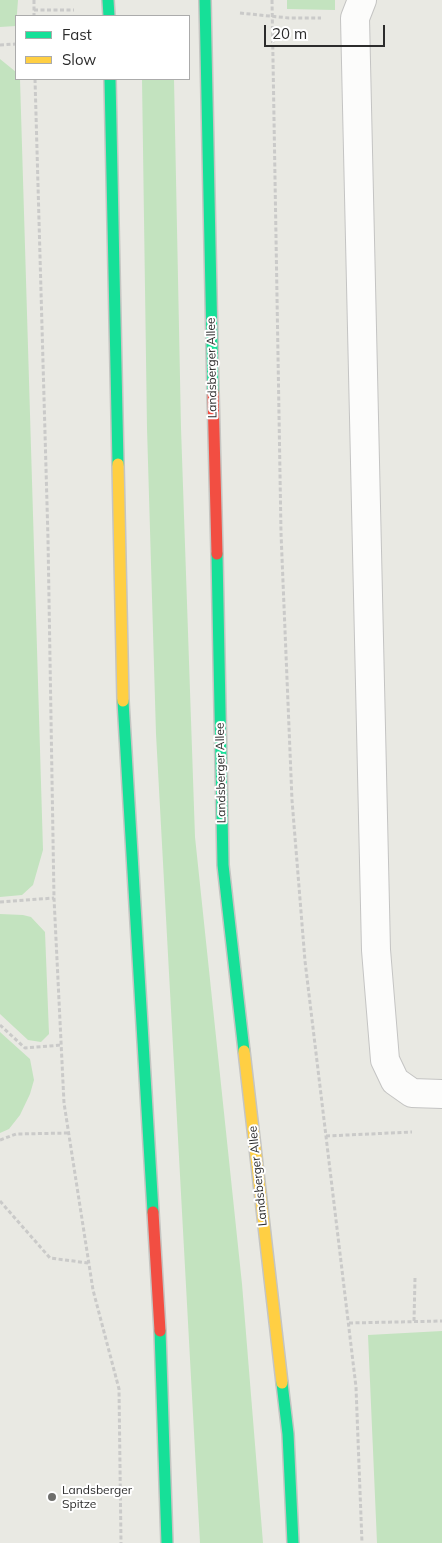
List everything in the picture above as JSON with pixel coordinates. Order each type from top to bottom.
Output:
[{"type":"main road","points":[[108,0],[109,15]]},
{"type":"main road","name":"Landsberger Allee","points":[[205,5],[223,865],[288,1434],[293,1543]]},
{"type":"main road","points":[[110,80],[124,741],[162,1368],[167,1543]]},
{"type":"street","points":[[358,9],[377,960],[385,1060],[395,1080],[412,1093],[442,1094]]},
{"type":"path","points":[[34,0],[34,15]]},
{"type":"path","points":[[272,0],[281,533],[292,800],[305,961],[349,1324],[360,1446],[362,1543]]},
{"type":"path","points":[[205,5],[272,16],[358,9]]},
{"type":"path","points":[[0,44],[15,44]]},
{"type":"path","points":[[35,80],[48,539],[54,898],[64,1103],[93,1290],[119,1389],[121,1543]]},
{"type":"path","points":[[0,902],[54,898]]},
{"type":"path","points":[[0,1026],[25,1048],[61,1045]]},
{"type":"path","points":[[326,1136],[412,1132]]},
{"type":"path","points":[[0,1140],[16,1134],[68,1133]]},
{"type":"path","points":[[0,1201],[50,1258],[89,1263]]},
{"type":"path","points":[[414,1322],[415,1278]]},
{"type":"path","points":[[349,1324],[442,1321]]},
{"type":"green space","points":[[0,0],[18,0],[15,26],[0,27]]},
{"type":"green space","points":[[287,0],[335,0],[335,10],[287,9]]},
{"type":"green space","points":[[0,59],[15,71],[15,80],[20,80],[43,850],[33,885],[22,895],[0,897]]},
{"type":"green space","points":[[142,80],[174,80],[181,428],[195,837],[242,1284],[263,1543],[200,1543],[156,734],[147,428]]},
{"type":"green space","points":[[0,914],[31,917],[45,932],[49,1034],[41,1042],[28,1040],[0,1014]]},
{"type":"green space","points":[[0,1032],[30,1059],[34,1080],[20,1115],[9,1129],[0,1133]]},
{"type":"green space","points":[[442,1331],[442,1543],[377,1543],[368,1335]]},
{"type":"traffic: fast","points":[[108,0],[109,15]]},
{"type":"traffic: fast","points":[[205,0],[213,392]]},
{"type":"traffic: fast","points":[[110,80],[118,464]]},
{"type":"traffic: fast","points":[[217,554],[223,865],[244,1051]]},
{"type":"traffic: fast","points":[[123,701],[153,1212]]},
{"type":"traffic: fast","points":[[160,1331],[167,1543]]},
{"type":"traffic: fast","points":[[282,1383],[288,1434],[293,1543]]},
{"type":"traffic: slow","points":[[118,464],[123,701]]},
{"type":"traffic: slow","points":[[244,1051],[282,1383]]},
{"type":"traffic: jam","points":[[213,392],[217,554]]},
{"type":"traffic: jam","points":[[153,1212],[160,1331]]},
{"type":"place","name":"Landsberger Spitze","points":[[52,1497]]}]
